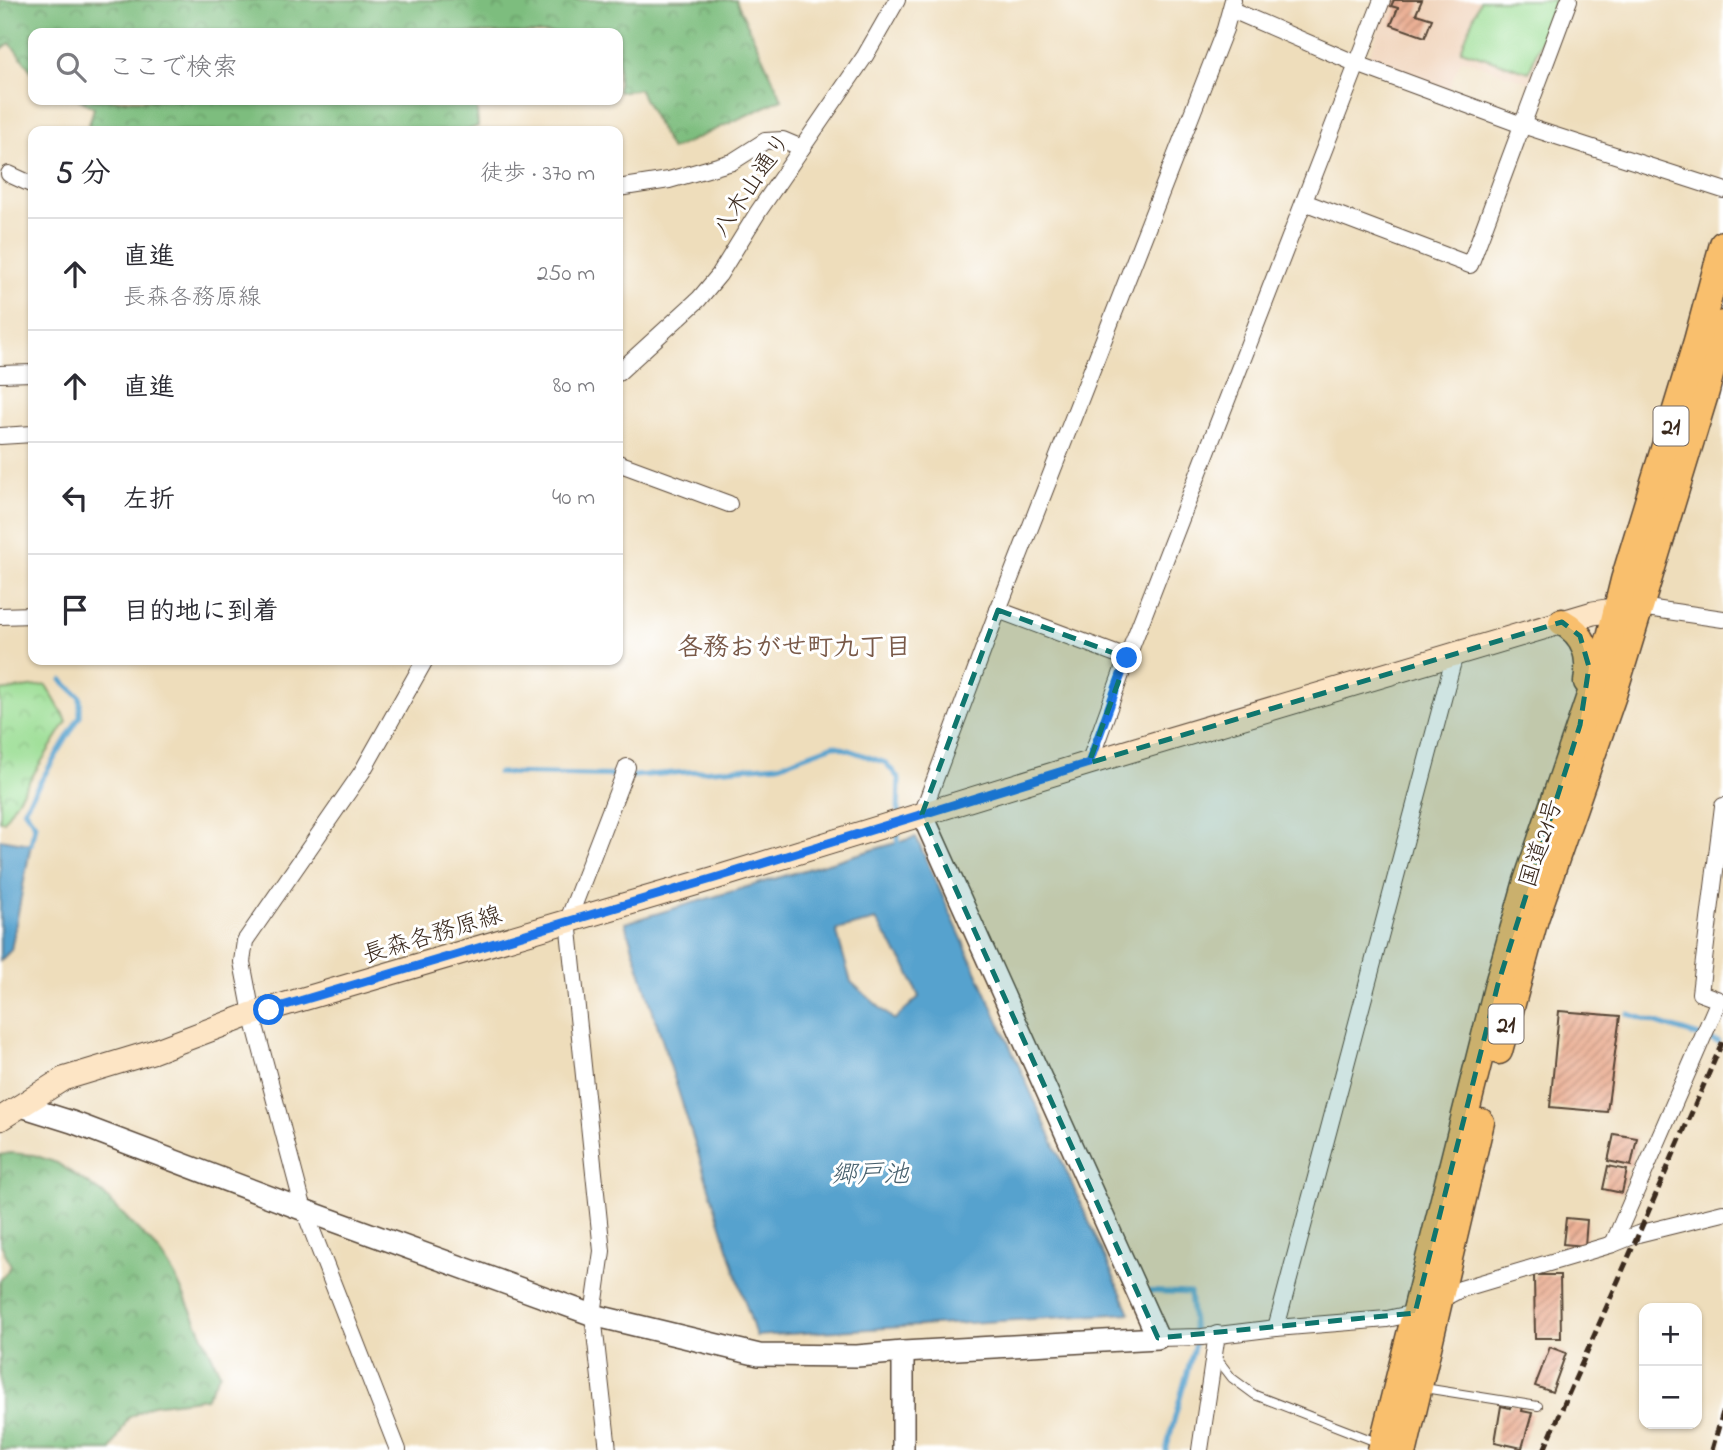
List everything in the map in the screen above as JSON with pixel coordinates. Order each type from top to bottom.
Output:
[{"type":"highway","name":"国道21号","points":[[1389,1448],[1418,1387],[1487,1100],[1535,919],[1613,695],[1629,607],[1624,580],[1697,341],[1723,244]]},
{"type":"highway","name":"国道21号","points":[[1389,1448],[1415,1314],[1497,984],[1531,868],[1580,725],[1629,607],[1706,391],[1723,324]]},
{"type":"highway","points":[[1562,622],[1571,627],[1586,647],[1589,667],[1580,725]]},
{"type":"main road","name":"長森各務原線","points":[[0,1119],[10,1106],[63,1079],[152,1052],[252,1014],[1562,622],[1629,607]]},
{"type":"street","name":"八木山通り","points":[[623,368],[699,299],[719,275],[865,56],[897,0]]},
{"type":"street","points":[[1089,763],[1127,658],[1382,0]]},
{"type":"street","points":[[1304,202],[1470,265],[1569,0]]},
{"type":"street","points":[[1167,1338],[1143,1305],[906,819],[998,610],[1233,5],[1357,64],[1522,125],[1723,190]]},
{"type":"street","points":[[623,187],[670,180],[732,162],[765,141],[783,140],[802,148]]},
{"type":"street","points":[[9,174],[28,184]]},
{"type":"street","points":[[0,374],[28,373]]},
{"type":"street","points":[[0,436],[28,434]]},
{"type":"street","points":[[623,465],[729,504]]},
{"type":"street","points":[[1629,607],[1723,619]]},
{"type":"street","points":[[998,610],[1127,658]]},
{"type":"street","points":[[0,616],[28,615]]},
{"type":"street","points":[[1276,1328],[1455,654]]},
{"type":"street","points":[[398,1450],[304,1210],[252,1014],[242,962],[245,940],[351,788],[422,665]]},
{"type":"street","points":[[608,1450],[593,1315],[602,1251],[568,920],[627,767]]},
{"type":"street","points":[[1613,1244],[1719,1000],[1700,992],[1723,806]]},
{"type":"street","points":[[10,1106],[72,1122],[593,1315],[759,1355],[857,1356],[1209,1336],[1387,1319],[1415,1314],[1461,1289],[1613,1244],[1638,1234],[1723,1213]]},
{"type":"street","points":[[1200,1450],[1215,1356],[1209,1336]]},
{"type":"street","points":[[902,1352],[903,1450]]},
{"type":"lane","points":[[1215,1356],[1232,1378],[1255,1395],[1389,1448]]},
{"type":"lane","points":[[1418,1387],[1538,1406]]},
{"type":"highlighted area","points":[[998,610],[1127,658],[1089,763],[1562,622],[1580,636],[1589,667],[1580,725],[1498,984],[1415,1313],[1158,1338],[922,814]]},
{"type":"shaded area","points":[[1390,0],[1563,0],[1531,83],[1461,59],[1447,93],[1366,64]]},
{"type":"green space","points":[[0,0],[736,0],[782,99],[671,150],[639,89],[623,91],[623,28],[28,28],[28,66],[10,43],[0,50]]},
{"type":"green space","points":[[1480,0],[1556,0],[1529,72],[1461,50]]},
{"type":"green space","points":[[89,105],[476,105],[478,126],[89,126],[94,108]]},
{"type":"green space","points":[[46,685],[67,721],[4,821],[0,821],[0,691]]},
{"type":"green space","points":[[0,1155],[34,1155],[57,1163],[102,1193],[160,1252],[175,1276],[220,1373],[206,1398],[152,1405],[128,1418],[111,1450],[0,1450],[0,1281],[11,1266],[0,1242]]},
{"type":"water","name":"郷戸池","points":[[916,837],[1130,1313],[756,1336],[625,923]],"holes":[[[876,920],[907,968],[919,997],[894,1020],[851,982],[836,930]]]},
{"type":"water","points":[[0,839],[31,844],[11,950],[0,961]]},
{"type":"building","points":[[1394,0],[1422,0],[1416,14],[1432,19],[1425,37],[1391,25],[1398,8],[1391,6]]},
{"type":"building","points":[[1559,1011],[1620,1016],[1607,1112],[1550,1107]]},
{"type":"building","points":[[1614,1134],[1637,1138],[1631,1166],[1608,1161]]},
{"type":"building","points":[[1608,1166],[1627,1170],[1622,1193],[1603,1189]]},
{"type":"building","points":[[1566,1218],[1587,1220],[1585,1246],[1563,1244]]},
{"type":"building","points":[[1534,1275],[1560,1275],[1561,1338],[1535,1338]]},
{"type":"building","points":[[1550,1347],[1566,1353],[1552,1392],[1535,1386]]},
{"type":"building","points":[[1511,1404],[1523,1407],[1522,1411],[1532,1413],[1522,1448],[1495,1442],[1501,1406],[1510,1408]]},
{"type":"waterway","points":[[31,844],[35,824],[24,809],[80,716],[80,697],[62,680]]},
{"type":"waterway","points":[[498,773],[634,776],[779,765],[834,745],[886,763],[899,779],[898,815]]},
{"type":"waterway","points":[[898,828],[898,843]]},
{"type":"waterway","points":[[1628,1014],[1718,1042]]},
{"type":"waterway","points":[[1143,1291],[1190,1293],[1195,1343],[1166,1450]]},
{"type":"railway","points":[[1544,1450],[1723,1041]]},
{"type":"railway","points":[[1712,1450],[1723,1412]]},
{"type":"district","name":"各務おがせ町九丁目","points":[[794,646]]},
{"type":"route","points":[[269,1010],[715,878],[1089,763],[1127,658]]}]
